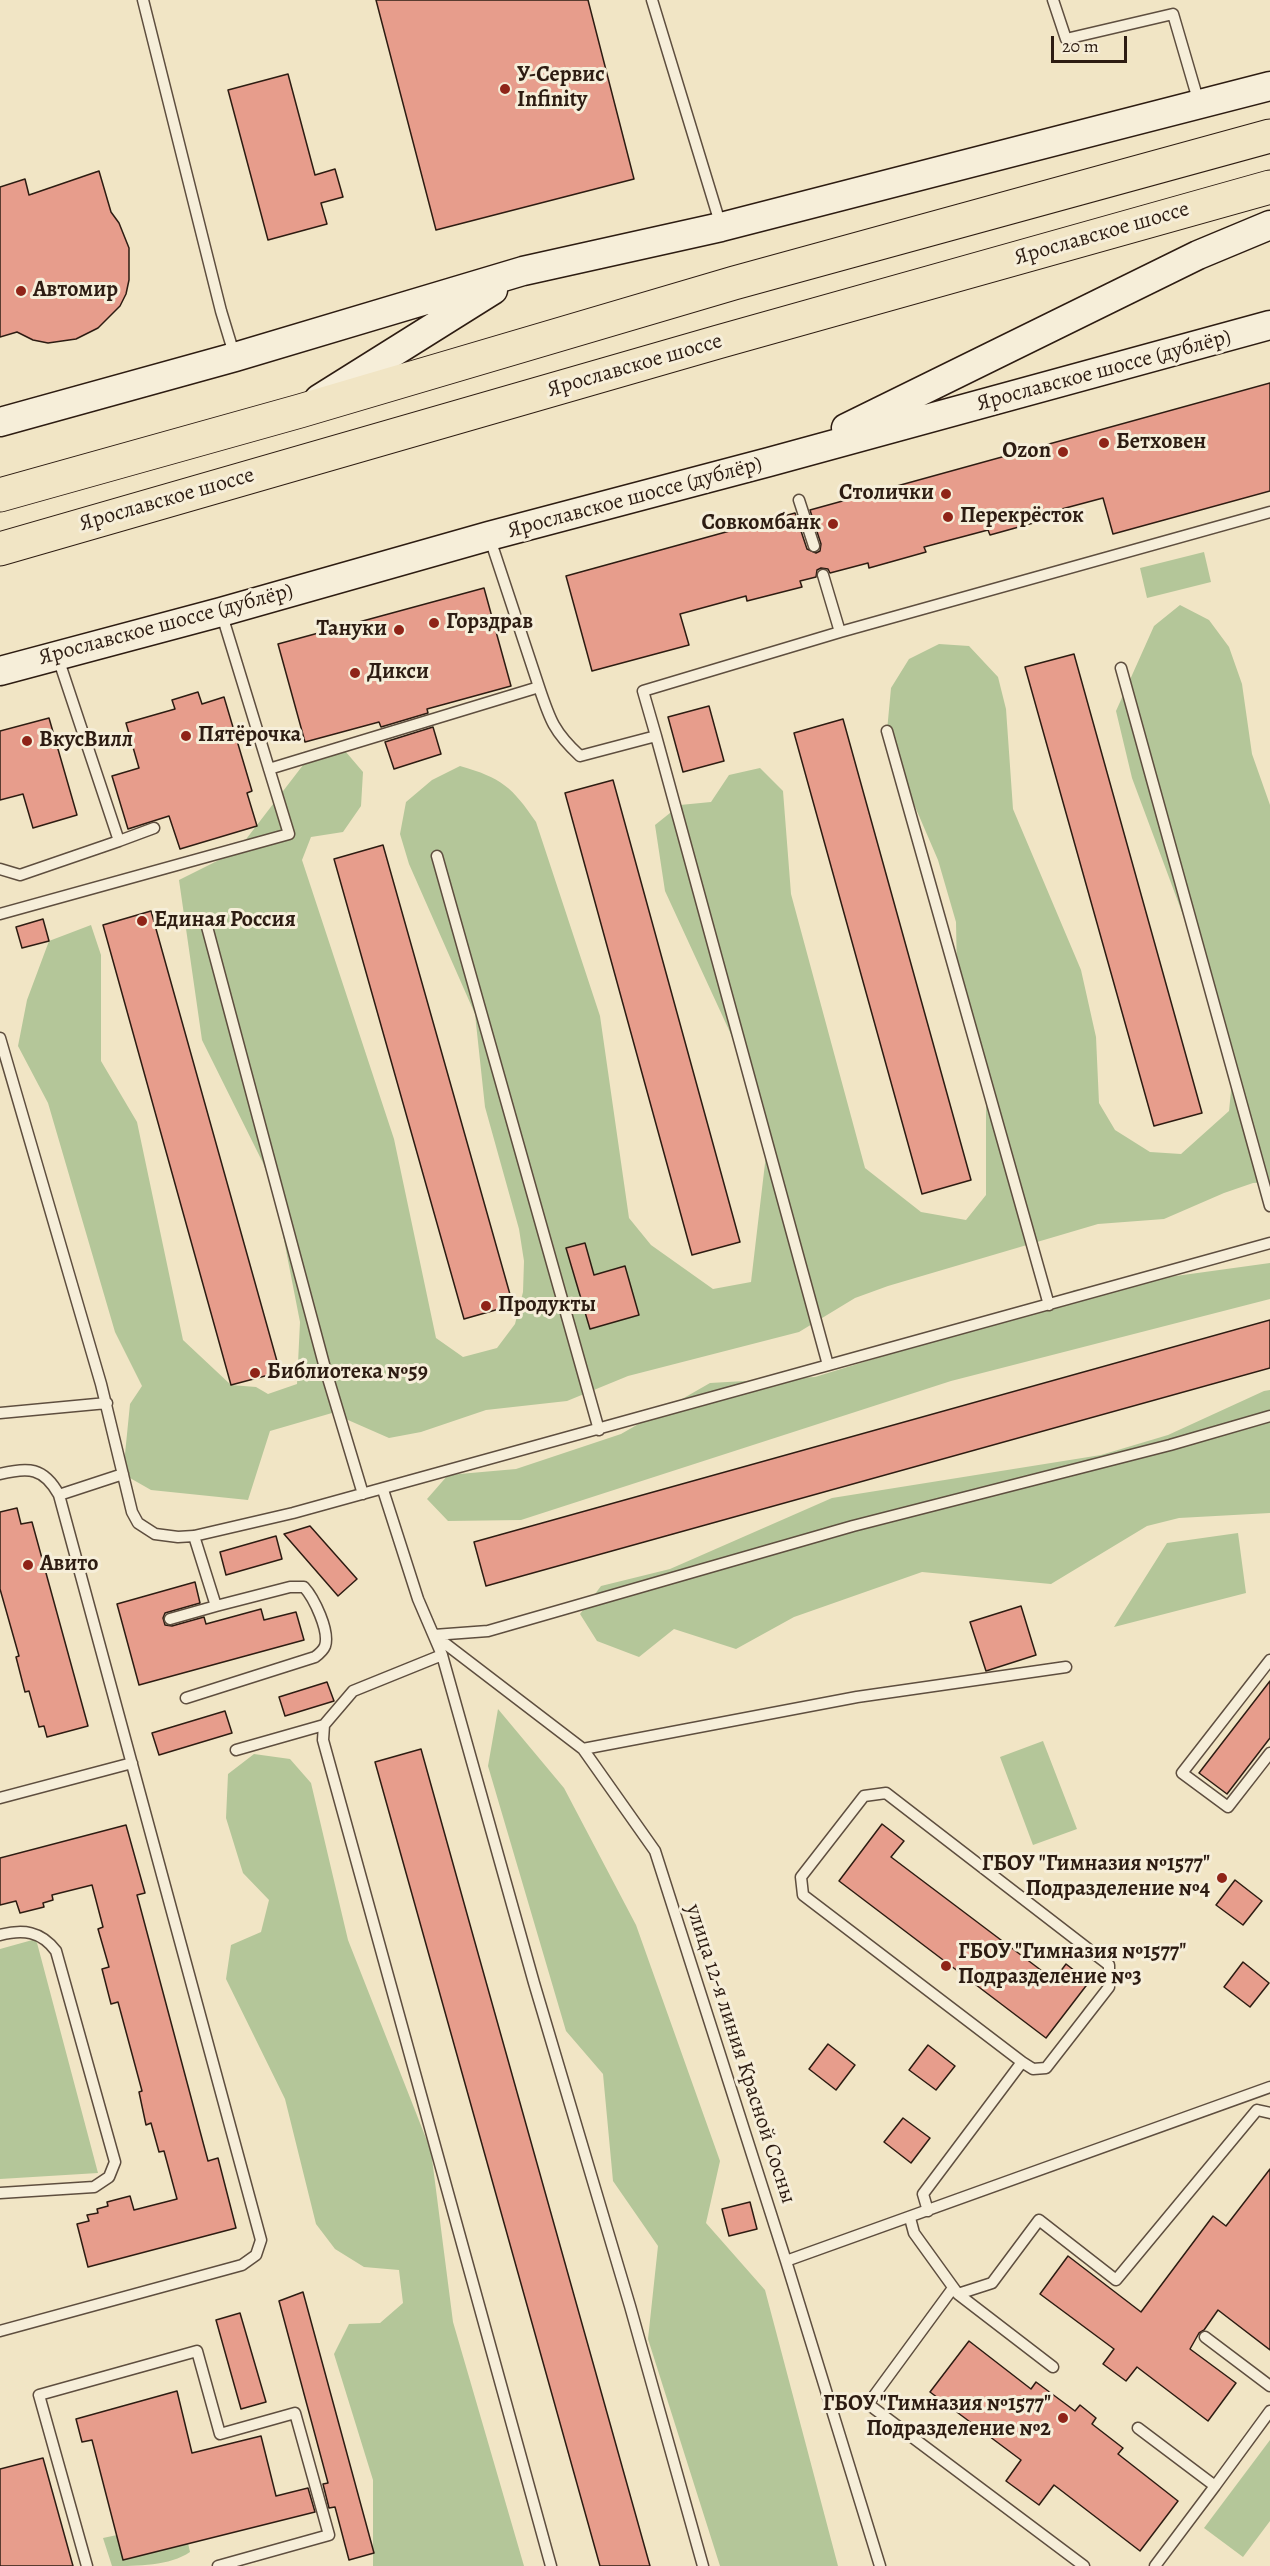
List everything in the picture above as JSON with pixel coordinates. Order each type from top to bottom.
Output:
[{"type":"main road","points":[[0,495],[300,411],[734,284],[1270,136]]},
{"type":"main road","name":"Ярославское шоссе","points":[[0,549],[718,342],[1270,187]]},
{"type":"street","points":[[0,422],[235,357],[523,271],[721,226],[1200,106],[1270,86]]},
{"type":"street","points":[[787,457],[1198,255],[1270,225]]},
{"type":"street","points":[[300,411],[523,271]]},
{"type":"street","name":"Ярославское шоссе (дублёр)","points":[[0,671],[1270,325]]},
{"type":"lane","points":[[143,0],[221,311],[235,357]]},
{"type":"lane","points":[[652,0],[721,226]]},
{"type":"lane","points":[[1053,0],[1066,39],[1173,14],[1200,106]]},
{"type":"lane","points":[[800,500],[814,546]]},
{"type":"lane","points":[[828,1365],[643,691],[840,632],[1270,512]]},
{"type":"lane","points":[[489,536],[552,725],[565,742],[580,756],[656,736]]},
{"type":"lane","points":[[823,575],[840,632]]},
{"type":"lane","points":[[0,914],[289,834],[221,612]]},
{"type":"lane","points":[[57,654],[119,841]]},
{"type":"lane","points":[[1121,668],[1270,1206]]},
{"type":"lane","points":[[269,769],[539,687]]},
{"type":"lane","points":[[887,731],[1049,1305]]},
{"type":"lane","points":[[0,869],[20,875],[154,828]]},
{"type":"lane","points":[[437,856],[599,1430]]},
{"type":"lane","points":[[206,923],[325,1368],[363,1494]]},
{"type":"lane","points":[[0,1038],[106,1403],[132,1512],[138,1523],[154,1534],[194,1536],[303,1511],[1270,1243]]},
{"type":"lane","points":[[0,1413],[106,1403]]},
{"type":"lane","points":[[434,1635],[488,1631],[853,1526],[1270,1416]]},
{"type":"lane","points":[[0,1474],[22,1470],[40,1472],[53,1483],[59,1495],[261,2240],[260,2248],[250,2261],[242,2265],[0,2331]]},
{"type":"lane","points":[[59,1495],[123,1474]]},
{"type":"lane","points":[[383,1490],[418,1599],[442,1654],[534,1983],[624,2284],[703,2566]]},
{"type":"lane","points":[[194,1536],[216,1606]]},
{"type":"lane","points":[[170,1619],[290,1587],[304,1587],[313,1597],[326,1636],[324,1648],[315,1658],[186,1698]]},
{"type":"lane","name":"улица 12-я линия Красной Сосны","points":[[434,1635],[583,1749],[655,1851],[786,2261],[880,2566]]},
{"type":"lane","points":[[237,1750],[324,1725],[353,1691],[442,1654]]},
{"type":"lane","points":[[1270,1660],[1182,1773],[1228,1807],[1270,1753]]},
{"type":"lane","points":[[583,1749],[856,1697],[1066,1667]]},
{"type":"lane","points":[[324,1725],[323,1740],[551,2566]]},
{"type":"lane","points":[[0,1798],[132,1763]]},
{"type":"lane","points":[[886,1793],[1109,1965],[1108,1987],[1046,2068],[1033,2069],[1022,2062],[803,1895],[801,1877],[864,1796],[886,1793]]},
{"type":"lane","points":[[0,1935],[17,1930],[33,1932],[51,1943],[56,1952],[115,2162],[109,2177],[94,2187],[0,2193]]},
{"type":"lane","points":[[928,2211],[923,2194],[1022,2062]]},
{"type":"lane","points":[[786,2261],[1270,2087]]},
{"type":"lane","points":[[1249,2093],[1257,2110]]},
{"type":"lane","points":[[1257,2110],[1270,2113]]},
{"type":"lane","points":[[1084,2566],[868,2404],[955,2291],[992,2283],[1039,2220],[1116,2280],[1257,2110]]},
{"type":"lane","points":[[909,2218],[915,2233],[955,2291],[1053,2367]]},
{"type":"lane","points":[[1205,2337],[1270,2386]]},
{"type":"lane","points":[[87,2566],[39,2395],[197,2351],[220,2434],[295,2413],[329,2535],[218,2566]]},
{"type":"lane","points":[[1155,2566],[1270,2411]]},
{"type":"lane","points":[[1138,2428],[1215,2486]]},
{"type":"green space","points":[[1204,552],[1211,582],[1147,598],[1140,568]]},
{"type":"green space","points":[[1180,605],[1209,620],[1229,647],[1242,684],[1252,754],[1270,805],[1270,1182],[1253,1183],[1224,1193],[1164,1219],[1098,1224],[888,1286],[855,1298],[799,1332],[628,1376],[567,1401],[486,1410],[421,1432],[389,1438],[332,1413],[270,1431],[248,1500],[151,1490],[123,1474],[130,1404],[142,1386],[115,1332],[48,1103],[18,1046],[27,1000],[49,941],[91,925],[101,955],[101,1061],[137,1122],[183,1340],[231,1385],[256,1387],[268,1394],[297,1384],[300,1322],[275,1194],[263,1163],[202,1040],[179,880],[237,851],[310,756],[340,745],[363,772],[361,806],[343,832],[311,837],[302,860],[394,1139],[436,1338],[463,1357],[497,1348],[515,1324],[523,1292],[524,1261],[519,1229],[485,1107],[475,1014],[409,864],[400,834],[406,802],[432,780],[460,766],[486,775],[505,785],[520,800],[536,822],[600,1016],[629,1218],[651,1245],[713,1289],[751,1282],[768,1138],[763,1104],[665,891],[655,825],[680,805],[711,802],[729,775],[760,768],[783,791],[791,894],[865,1168],[921,1212],[966,1220],[986,1195],[986,1099],[957,975],[956,922],[938,860],[895,760],[887,731],[891,688],[909,659],[939,644],[969,646],[998,677],[1006,709],[1013,809],[1081,970],[1096,1037],[1099,1103],[1115,1130],[1150,1152],[1181,1154],[1229,1111],[1232,1081],[1209,985],[1132,778],[1116,711],[1154,626]]},
{"type":"green space","points":[[1270,1263],[1270,1299],[951,1381],[521,1520],[448,1521],[427,1499],[448,1475],[516,1469],[621,1434],[710,1383],[815,1377],[1049,1305],[1074,1290]]},
{"type":"green space","points":[[1270,1390],[1270,1513],[1179,1518],[1147,1526],[1051,1584],[922,1572],[794,1617],[736,1649],[674,1629],[639,1657],[597,1641],[580,1614],[601,1586],[670,1569],[832,1498],[1101,1455],[1168,1435]]},
{"type":"green space","points":[[1238,1533],[1246,1593],[1114,1627],[1167,1543]]},
{"type":"green space","points":[[498,1709],[564,1788],[636,1925],[720,2161],[706,2223],[765,2290],[838,2566],[720,2566],[648,2339],[658,2246],[613,2181],[603,2074],[566,2031],[488,1766]]},
{"type":"green space","points":[[1043,1741],[1077,1829],[1033,1845],[1000,1757]]},
{"type":"green space","points":[[254,1754],[290,1759],[311,1783],[348,1940],[431,2151],[453,2322],[524,2566],[373,2566],[373,2480],[334,2354],[349,2324],[380,2323],[403,2303],[399,2270],[364,2267],[335,2249],[316,2224],[285,2099],[226,1979],[231,1945],[261,1932],[269,1900],[243,1873],[226,1818],[228,1774]]},
{"type":"green space","points":[[36,1939],[98,2173],[0,2179],[0,1949]]},
{"type":"green space","points":[[1270,2440],[1270,2521],[1243,2557],[1204,2528]]},
{"type":"green space","points":[[117,2535],[123,2560],[188,2543],[190,2552],[163,2563],[112,2566],[103,2538]]},
{"type":"building","name":"У-Сервис Infinity","points":[[376,0],[588,0],[634,179],[436,230]]},
{"type":"building","points":[[288,74],[315,175],[335,169],[343,197],[321,203],[327,224],[268,240],[228,90]]},
{"type":"building","points":[[99,171],[111,212],[119,223],[129,248],[129,280],[120,306],[98,328],[76,339],[48,343],[33,340],[17,332],[0,337],[0,187],[25,179],[29,195]]},
{"type":"building","points":[[1270,383],[1270,491],[1113,534],[1103,498],[1043,514],[1044,520],[990,535],[988,530],[924,547],[926,552],[869,568],[868,563],[830,573],[828,569],[821,568],[817,570],[816,577],[800,581],[802,587],[747,601],[746,596],[680,614],[689,645],[592,671],[566,576],[795,513],[807,549],[816,553],[820,551],[821,544],[810,510]]},
{"type":"building","points":[[484,588],[511,686],[427,709],[428,713],[381,727],[379,722],[305,742],[278,644]]},
{"type":"building","points":[[1074,654],[1202,1113],[1154,1126],[1025,667]]},
{"type":"building","points":[[198,692],[202,704],[224,697],[252,791],[247,793],[257,826],[180,849],[169,816],[128,829],[112,776],[139,768],[126,723],[175,709],[172,700]]},
{"type":"building","points":[[709,706],[724,761],[683,772],[668,717]]},
{"type":"building","points":[[49,718],[77,815],[33,828],[23,794],[0,800],[0,731]]},
{"type":"building","points":[[843,719],[971,1180],[922,1194],[794,733]]},
{"type":"building","points":[[433,727],[441,754],[394,769],[385,742]]},
{"type":"building","points":[[613,780],[740,1242],[692,1255],[565,793]]},
{"type":"building","points":[[383,845],[513,1305],[464,1319],[334,859]]},
{"type":"building","points":[[151,911],[280,1372],[231,1385],[103,925]]},
{"type":"building","points":[[43,919],[49,941],[22,948],[16,927]]},
{"type":"building","points":[[585,1243],[594,1275],[625,1266],[639,1315],[590,1329],[566,1248]]},
{"type":"building","points":[[1270,1320],[1270,1368],[486,1586],[474,1542]]},
{"type":"building","points":[[17,1508],[21,1524],[32,1522],[88,1726],[47,1737],[44,1726],[39,1727],[29,1691],[25,1692],[16,1657],[19,1656],[0,1589],[0,1512]]},
{"type":"building","points":[[310,1526],[357,1579],[338,1596],[284,1534]]},
{"type":"building","points":[[276,1536],[282,1559],[226,1575],[220,1552]]},
{"type":"building","points":[[195,1582],[200,1603],[165,1613],[163,1618],[165,1625],[172,1626],[204,1617],[206,1624],[261,1609],[264,1620],[296,1612],[304,1640],[139,1685],[117,1604]]},
{"type":"building","points":[[1021,1606],[1036,1655],[986,1671],[970,1622]]},
{"type":"building","points":[[1270,1681],[1270,1738],[1227,1794],[1199,1773]]},
{"type":"building","points":[[327,1682],[334,1701],[285,1716],[279,1697]]},
{"type":"building","points":[[225,1711],[232,1733],[159,1755],[152,1733]]},
{"type":"building","points":[[421,1749],[650,2566],[600,2566],[375,1762]]},
{"type":"building","points":[[882,1824],[904,1841],[891,1857],[1054,1980],[1066,1964],[1089,1982],[1046,2038],[839,1881]]},
{"type":"building","points":[[126,1825],[145,1893],[137,1895],[208,2161],[218,2158],[236,2228],[88,2267],[77,2224],[89,2221],[87,2215],[98,2213],[97,2209],[108,2206],[107,2202],[130,2196],[134,2210],[177,2199],[164,2151],[159,2152],[151,2123],[146,2125],[139,2092],[142,2091],[118,2002],[111,2004],[102,1969],[109,1967],[98,1929],[103,1927],[92,1885],[52,1895],[53,1900],[43,1903],[44,1907],[20,1913],[16,1901],[0,1905],[0,1858]]},
{"type":"building","points":[[1235,1880],[1262,1901],[1243,1925],[1216,1905]]},
{"type":"building","points":[[1243,1962],[1269,1983],[1250,2007],[1224,1987]]},
{"type":"building","points":[[828,2044],[855,2065],[836,2090],[809,2069]]},
{"type":"building","points":[[928,2045],[955,2066],[936,2090],[909,2070]]},
{"type":"building","points":[[903,2118],[930,2138],[911,2163],[884,2142]]},
{"type":"building","points":[[1270,2169],[1270,2350],[1218,2310],[1204,2330],[1199,2333],[1190,2349],[1236,2383],[1208,2421],[1137,2367],[1126,2381],[1103,2364],[1114,2349],[1040,2294],[1068,2256],[1141,2312],[1213,2216],[1226,2226]]},
{"type":"building","points":[[750,2202],[757,2229],[729,2236],[722,2209]]},
{"type":"building","points":[[303,2292],[374,2553],[349,2560],[335,2507],[329,2508],[323,2484],[328,2483],[279,2301]]},
{"type":"building","points":[[240,2313],[266,2402],[241,2409],[216,2320]]},
{"type":"building","points":[[969,2341],[1031,2389],[1036,2382],[1075,2411],[1080,2405],[1096,2418],[1092,2424],[1123,2448],[1118,2454],[1178,2501],[1140,2551],[1054,2485],[1039,2505],[1006,2481],[1021,2460],[930,2392]]},
{"type":"building","points":[[177,2391],[192,2453],[261,2436],[276,2496],[308,2488],[315,2512],[123,2560],[92,2440],[82,2442],[76,2419]]},
{"type":"building","points":[[43,2458],[73,2566],[0,2566],[0,2469]]},
{"type":"place","name":"У-Сервис Infinity","points":[[505,89]]},
{"type":"place","name":"Автомир","points":[[21,291]]},
{"type":"place","name":"Бетховен","points":[[1104,443]]},
{"type":"place","name":"Ozon","points":[[1063,452]]},
{"type":"place","name":"Столички","points":[[946,494]]},
{"type":"place","name":"Перекрёсток","points":[[948,517]]},
{"type":"place","name":"Совкомбанк","points":[[833,524]]},
{"type":"place","name":"Горздрав","points":[[434,623]]},
{"type":"place","name":"Тануки","points":[[399,630]]},
{"type":"place","name":"Дикси","points":[[355,673]]},
{"type":"place","name":"Пятёрочка","points":[[186,736]]},
{"type":"place","name":"ВкусВилл","points":[[27,741]]},
{"type":"place","name":"Единая Россия","points":[[142,921]]},
{"type":"place","name":"Продукты","points":[[486,1306]]},
{"type":"place","name":"Библиотека №59","points":[[255,1373]]},
{"type":"place","name":"Авито","points":[[28,1565]]},
{"type":"place","name":"ГБОУ \"Гимназия №1577\" Подразделение №4","points":[[1222,1878]]},
{"type":"place","name":"ГБОУ \"Гимназия №1577\" Подразделение №3","points":[[946,1966]]},
{"type":"place","name":"ГБОУ \"Гимназия №1577\" Подразделение №2","points":[[1063,2418]]}]
